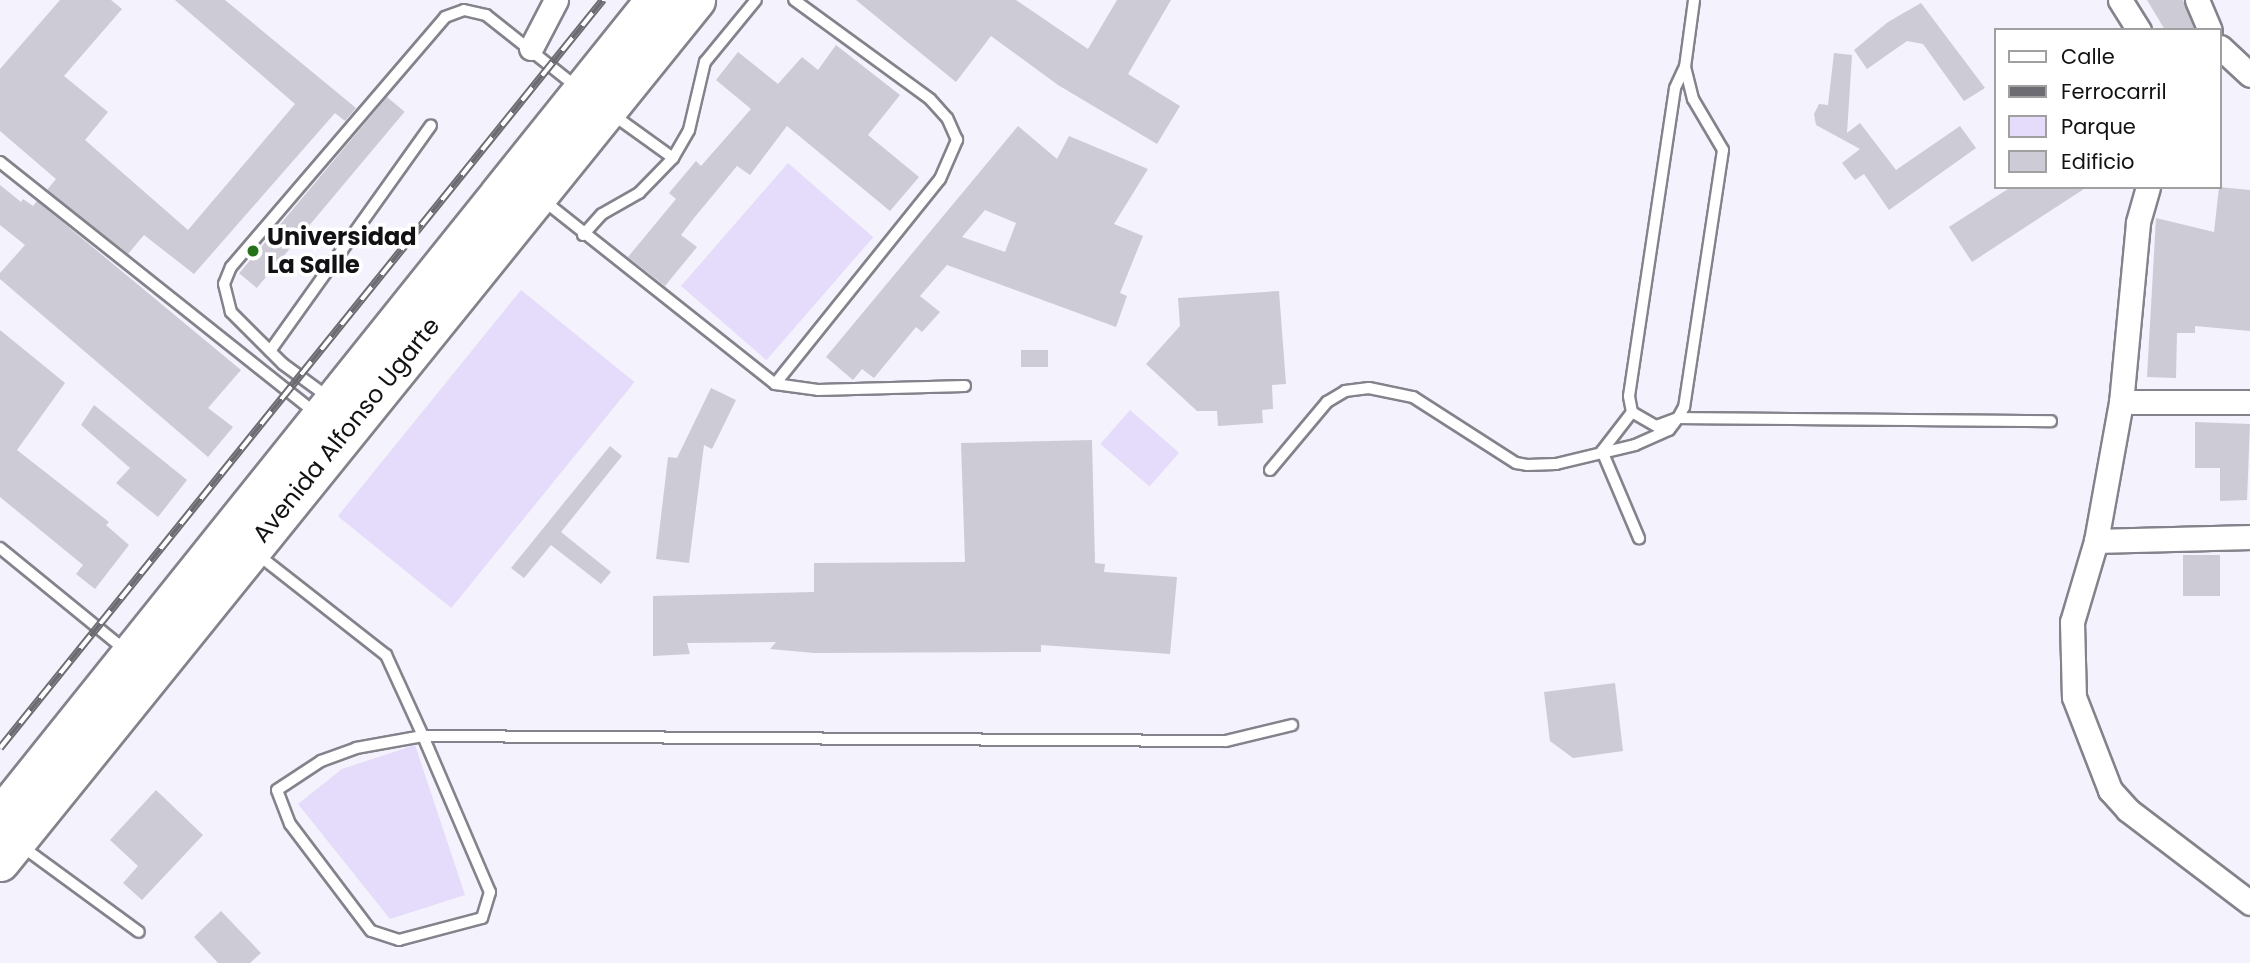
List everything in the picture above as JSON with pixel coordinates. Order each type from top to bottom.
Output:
[{"type":"main road","name":"Avenida Alfonso Ugarte","points":[[594,100],[654,0]]},
{"type":"main road","name":"Avenida Alfonso Ugarte","points":[[6,839],[141,663],[594,100],[696,0]]},
{"type":"street","points":[[531,48],[556,0]]},
{"type":"street","points":[[2120,0],[2138,28]]},
{"type":"street","points":[[2197,0],[2209,28]]},
{"type":"street","points":[[2222,49],[2250,75]]},
{"type":"street","points":[[2147,189],[2138,223],[2121,401],[2096,541],[2072,621],[2074,697],[2110,790],[2128,810],[2250,903]]},
{"type":"street","points":[[2121,401],[2250,401]]},
{"type":"street","points":[[2096,541],[2250,537]]},
{"type":"lane","points":[[583,235],[602,214],[639,193],[673,158],[689,131],[705,62],[756,0]]},
{"type":"lane","points":[[775,384],[940,179],[957,140],[947,118],[930,99],[794,0]]},
{"type":"lane","points":[[1602,451],[1632,412],[1631,378],[1675,88],[1685,67],[1694,0]]},
{"type":"lane","points":[[338,417],[270,351],[226,302],[224,284],[231,267],[436,26],[453,13],[475,10],[531,48],[594,100],[673,158]]},
{"type":"lane","points":[[1270,470],[1327,402],[1345,391],[1369,387],[1413,397],[1516,463],[1556,464],[1661,434],[1678,418],[1684,407],[1723,150],[1693,99],[1685,67]]},
{"type":"lane","points":[[270,351],[431,125]]},
{"type":"lane","points":[[0,162],[338,417]]},
{"type":"lane","points":[[525,186],[583,235],[775,384],[818,390],[965,386]]},
{"type":"lane","points":[[1632,412],[1656,426],[1678,418],[2052,421]]},
{"type":"lane","points":[[1602,451],[1639,538]]},
{"type":"lane","points":[[239,540],[386,655],[423,736],[490,892],[482,918],[399,940],[371,931],[290,824],[277,790],[321,761],[356,748],[423,736],[1226,741],[1292,725]]},
{"type":"lane","points":[[0,548],[141,663]]},
{"type":"lane","points":[[6,839],[139,932]]},
{"type":"green space","points":[[788,163],[873,237],[766,360],[681,286]]},
{"type":"green space","points":[[521,290],[634,382],[451,608],[338,516]]},
{"type":"green space","points":[[1130,410],[1179,453],[1150,487],[1100,444]]},
{"type":"green space","points":[[415,745],[465,895],[390,919],[298,804],[342,769]]},
{"type":"building","points":[[60,0],[111,0],[122,9],[64,76],[108,112],[85,140],[188,230],[295,104],[175,0],[225,0],[356,108],[345,121],[335,113],[194,274],[144,235],[128,254],[47,190],[56,179],[0,131],[0,69]]},
{"type":"building","points":[[856,0],[1016,0],[1088,49],[1117,0],[1171,0],[1128,74],[1180,106],[1157,144],[1058,85],[991,36],[956,82]]},
{"type":"building","points":[[2147,0],[2183,0],[2194,28],[2164,28]]},
{"type":"building","points":[[1921,3],[1985,88],[1964,101],[1923,44],[1907,41],[1867,69],[1854,50],[1888,22]]},
{"type":"building","points":[[836,45],[900,95],[868,135],[919,177],[890,211],[787,126],[750,175],[737,166],[681,235],[697,247],[665,286],[628,257],[676,199],[669,193],[696,161],[701,166],[751,109],[716,80],[738,52],[778,84],[802,57],[818,70]]},
{"type":"building","points":[[1834,53],[1852,55],[1847,133],[1860,123],[1896,170],[1960,126],[1976,148],[1889,210],[1864,174],[1855,180],[1842,163],[1860,149],[1816,125],[1814,114],[1819,104],[1828,105]]},
{"type":"building","points":[[387,97],[405,112],[257,288],[239,273]]},
{"type":"building","points":[[1018,126],[1057,159],[1069,136],[1148,169],[1114,224],[1143,236],[1120,293],[1127,296],[1116,327],[947,265],[920,296],[940,312],[922,332],[916,327],[874,378],[862,369],[853,380],[826,357]],"holes":[[[985,210],[1016,223],[1005,252],[962,237]]]},
{"type":"building","points":[[0,185],[21,202],[23,199],[33,206],[37,201],[241,370],[208,408],[233,427],[208,457],[0,279],[0,273],[25,245],[0,225]]},
{"type":"building","points":[[2008,189],[2084,189],[1972,262],[1949,227]]},
{"type":"building","points":[[2219,189],[2250,190],[2250,331],[2195,326],[2195,333],[2177,333],[2176,378],[2147,377],[2156,218],[2214,232]]},
{"type":"building","points":[[1279,291],[1286,384],[1272,385],[1273,409],[1262,410],[1263,423],[1218,426],[1217,411],[1197,411],[1146,364],[1180,326],[1178,298]]},
{"type":"building","points":[[0,330],[65,383],[17,450],[109,522],[106,525],[129,545],[95,589],[76,574],[83,565],[0,497]]},
{"type":"building","points":[[1021,350],[1048,350],[1048,367],[1021,367]]},
{"type":"building","points":[[711,388],[736,400],[712,449],[704,445],[689,563],[656,559],[668,457],[677,458]]},
{"type":"building","points":[[94,405],[187,480],[158,517],[116,483],[130,468],[81,425]]},
{"type":"building","points":[[2195,422],[2250,424],[2247,500],[2220,501],[2220,468],[2195,468]]},
{"type":"building","points":[[1092,440],[1095,563],[1105,564],[1104,572],[1177,577],[1170,654],[1041,645],[1041,652],[814,653],[770,649],[776,642],[687,643],[690,654],[653,656],[653,596],[814,592],[814,563],[965,562],[961,443]]},
{"type":"building","points":[[610,446],[622,456],[561,532],[611,572],[601,584],[551,545],[524,578],[511,568]]},
{"type":"building","points":[[2183,555],[2220,555],[2220,596],[2183,596]]},
{"type":"building","points":[[1615,683],[1623,751],[1573,758],[1550,741],[1544,692]]},
{"type":"building","points":[[156,790],[203,835],[142,900],[123,883],[138,866],[110,840]]},
{"type":"building","points":[[221,911],[261,953],[250,963],[218,963],[194,937]]},
{"type":"railway","points":[[0,748],[603,0]]},
{"type":"place","name":"Universidad La Salle","points":[[253,251]]}]
